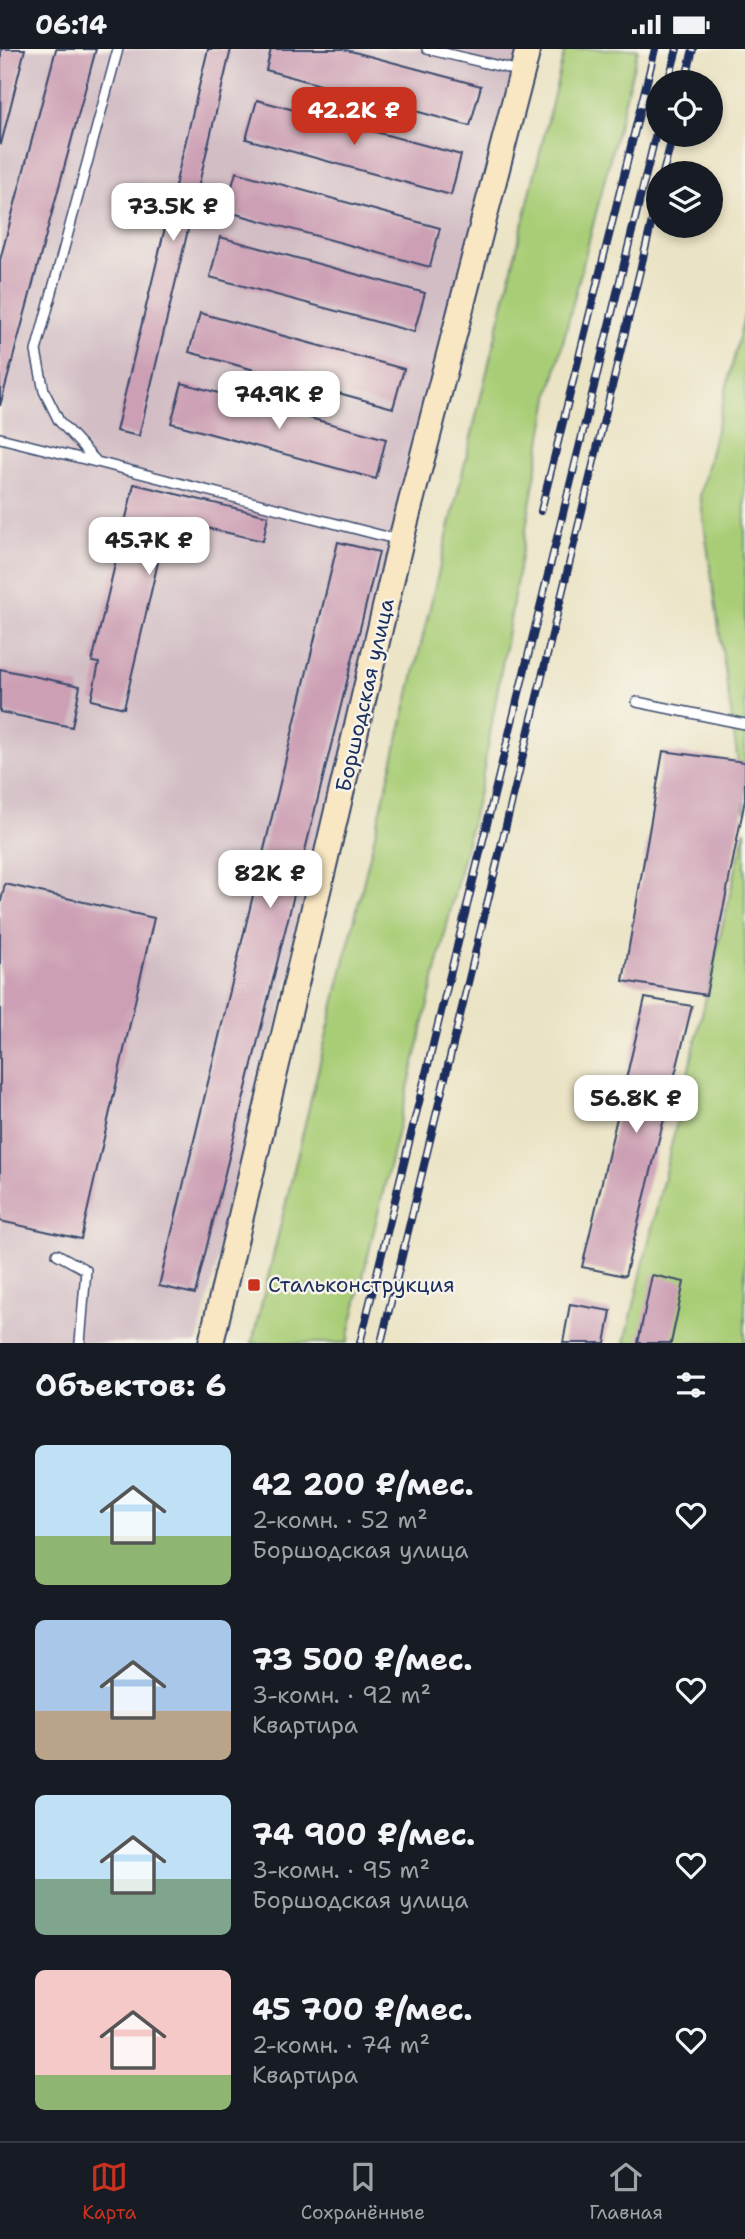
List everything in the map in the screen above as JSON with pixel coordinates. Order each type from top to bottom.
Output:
[{"type":"street","name":"Боршодская улица","points":[[211,1343],[401,540],[525,60]]},
{"type":"lane","points":[[97,462],[58,421],[44,391],[36,351],[118,49]]},
{"type":"lane","points":[[426,49],[525,60]]},
{"type":"lane","points":[[0,438],[401,540]]},
{"type":"lane","points":[[637,702],[745,724]]},
{"type":"lane","points":[[57,1254],[86,1270],[80,1343]]},
{"type":"shaded area","points":[[0,49],[522,49],[197,1343],[0,1343]]},
{"type":"green space","points":[[565,49],[638,49],[549,397],[482,779],[347,1343],[252,1343]]},
{"type":"green space","points":[[745,313],[745,812],[700,495]]},
{"type":"green space","points":[[745,830],[745,1343],[625,1343]]},
{"type":"building","points":[[1,49],[25,49],[1,144],[0,143]]},
{"type":"building","points":[[56,49],[96,49],[0,406],[0,260]]},
{"type":"building","points":[[208,49],[231,49],[139,436],[116,431]]},
{"type":"building","points":[[271,49],[343,49],[481,86],[470,126],[266,70]]},
{"type":"building","points":[[257,100],[461,155],[451,195],[246,139]]},
{"type":"building","points":[[236,172],[440,228],[430,267],[225,211]]},
{"type":"building","points":[[220,237],[425,293],[414,332],[210,277]]},
{"type":"building","points":[[200,313],[404,369],[393,408],[189,352]]},
{"type":"building","points":[[182,383],[386,439],[376,479],[171,423]]},
{"type":"building","points":[[134,484],[268,516],[263,541],[168,519],[124,708],[91,700],[99,663],[92,662]]},
{"type":"building","points":[[338,542],[379,552],[195,1294],[159,1286]]},
{"type":"building","points":[[0,669],[80,686],[72,727],[0,712]]},
{"type":"building","points":[[663,751],[745,762],[745,800],[706,995],[623,981]]},
{"type":"building","points":[[5,884],[154,918],[81,1239],[0,1221],[0,905]]},
{"type":"building","points":[[645,998],[692,1006],[625,1276],[582,1267]]},
{"type":"building","points":[[652,1275],[684,1282],[671,1343],[638,1343]]},
{"type":"building","points":[[570,1304],[611,1311],[605,1343],[563,1343]]},
{"type":"railway","points":[[541,511],[655,49]]},
{"type":"railway","points":[[671,70],[677,49]]},
{"type":"railway","points":[[688,70],[693,49]]},
{"type":"railway","points":[[360,1343],[653,147]]},
{"type":"railway","points":[[666,161],[670,147]]},
{"type":"railway","points":[[381,1343],[648,238]]},
{"type":"place","name":"Стальконструкция","points":[[254,1285]]}]
